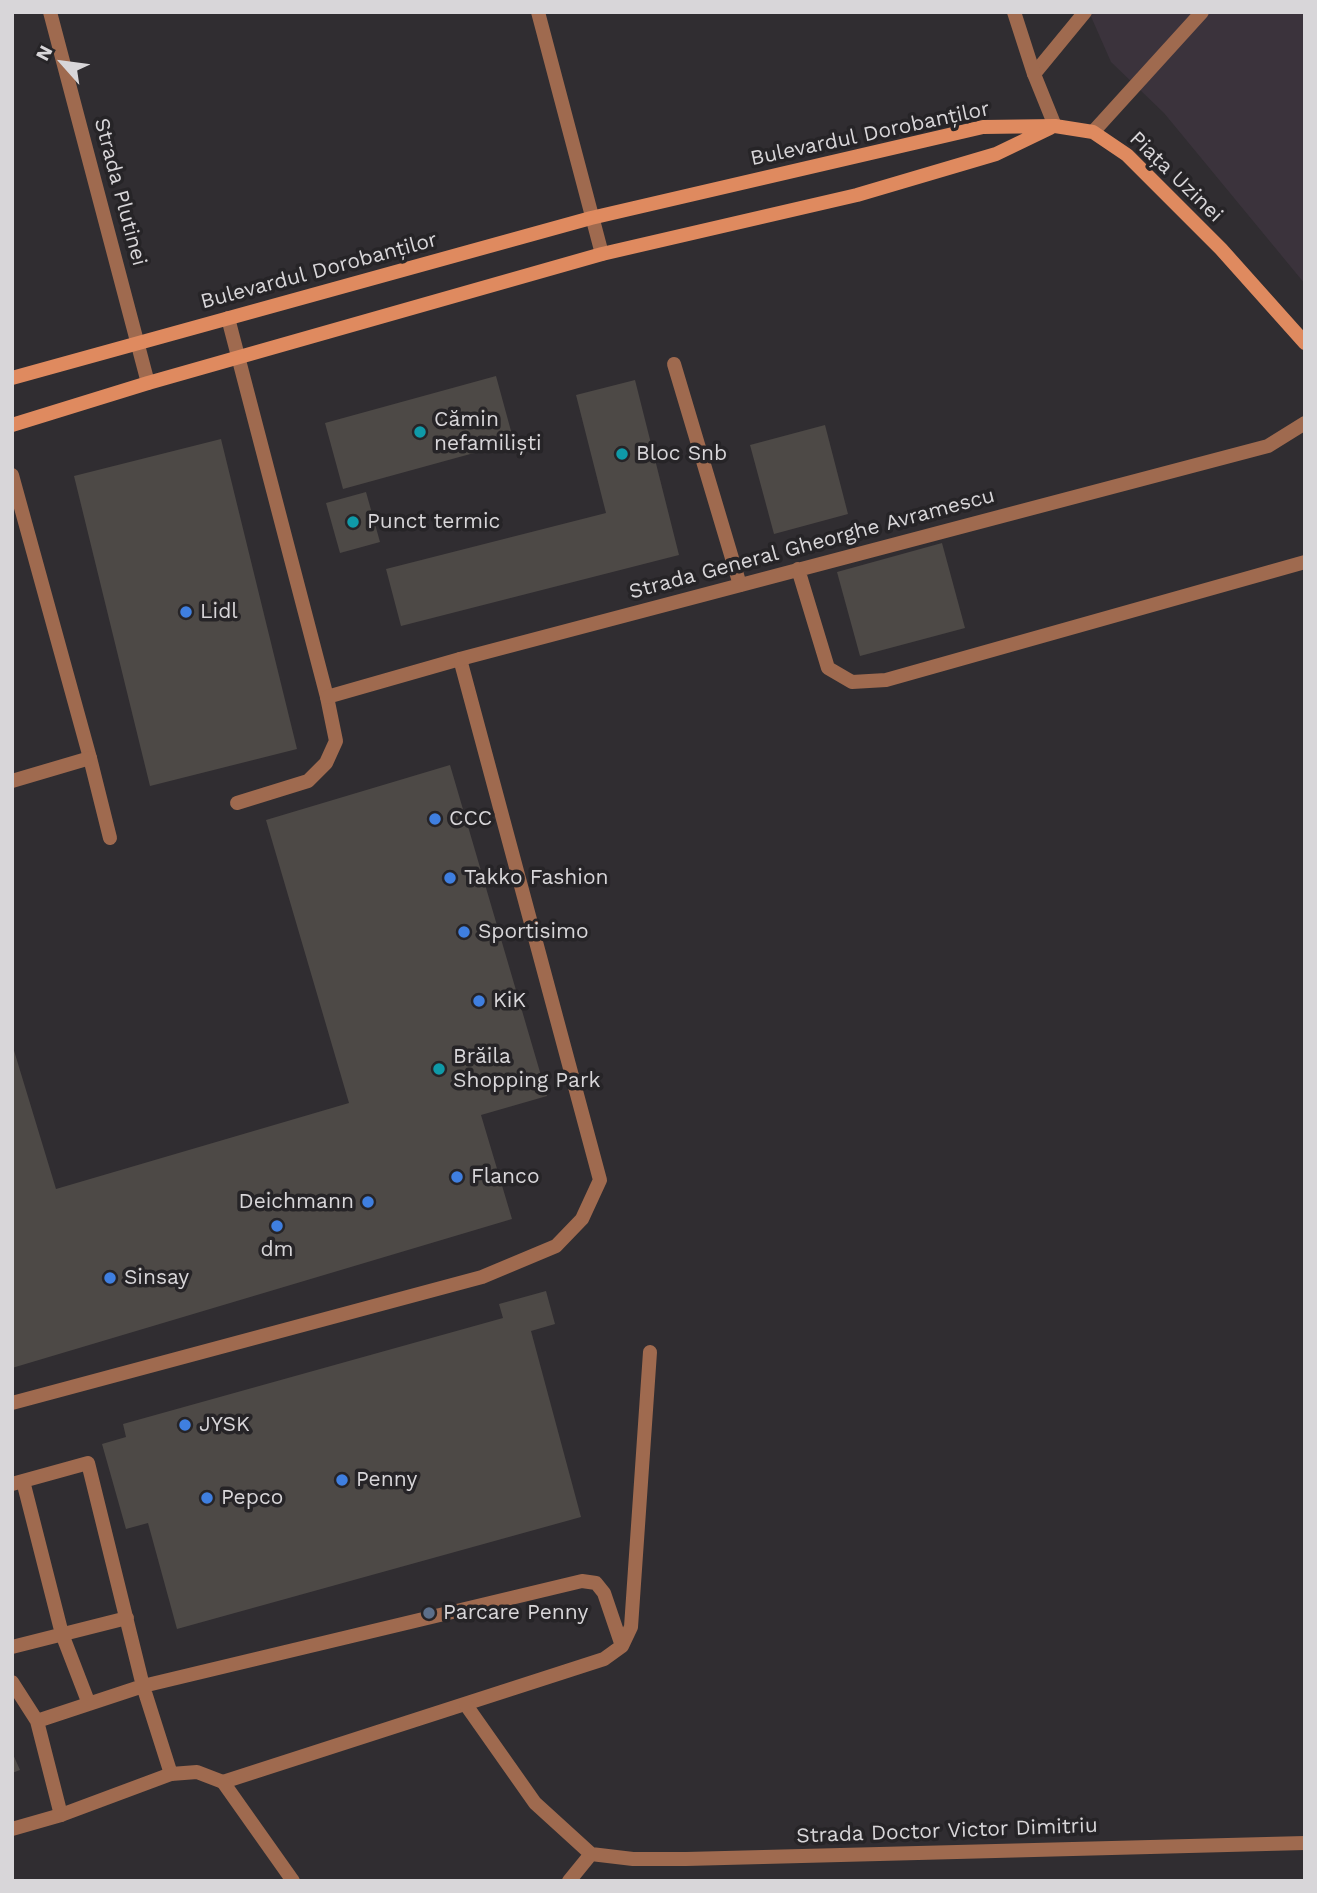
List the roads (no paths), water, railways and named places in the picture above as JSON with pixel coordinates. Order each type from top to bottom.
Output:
[{"type":"main road","name":"Bulevardul Dorobanților","points":[[12,378],[591,218],[983,127],[1055,126]]},
{"type":"main road","name":"Piața Uzinei","points":[[1055,126],[1093,132],[1127,155],[1221,249],[1305,343]]},
{"type":"main road","points":[[12,425],[148,383],[602,254],[857,195],[996,155],[1055,126]]},
{"type":"street","name":"Strada Plutinei","points":[[50,12],[148,383]]},
{"type":"street","points":[[538,12],[602,254]]},
{"type":"street","points":[[1014,12],[1034,74],[1055,126]]},
{"type":"street","points":[[1034,74],[1085,12]]},
{"type":"street","points":[[1093,132],[1202,12]]},
{"type":"street","points":[[228,318],[327,697],[336,741],[326,763],[308,781],[237,803]]},
{"type":"street","points":[[674,365],[740,584]]},
{"type":"street","name":"Strada General Gheorghe Avramescu","points":[[327,697],[740,584],[1268,446],[1305,424]]},
{"type":"street","points":[[12,475],[110,838]]},
{"type":"street","points":[[798,569],[828,668],[852,682],[886,680],[1305,562]]},
{"type":"street","points":[[12,1403],[482,1277],[556,1246],[582,1219],[600,1181],[460,659]]},
{"type":"street","points":[[12,781],[90,758]]},
{"type":"street","points":[[223,1782],[604,1659],[622,1646],[631,1627],[650,1352]]},
{"type":"street","points":[[89,1704],[62,1634],[17,1482],[89,1463],[143,1686],[171,1774]]},
{"type":"street","points":[[37,1721],[143,1686],[582,1581],[596,1583],[604,1593],[622,1646]]},
{"type":"street","points":[[12,1647],[127,1618]]},
{"type":"street","points":[[12,1682],[37,1721],[61,1815]]},
{"type":"street","points":[[466,1705],[535,1802],[590,1854],[569,1881]]},
{"type":"street","points":[[12,1829],[61,1815],[171,1774],[197,1772],[223,1782],[293,1881]]},
{"type":"street","name":"Strada Doctor Victor Dimitriu","points":[[590,1854],[633,1859],[686,1859],[1305,1843]]},
{"type":"place","name":"Cămin nefamiliști","points":[[420,432]]},
{"type":"place","name":"Bloc Snb","points":[[622,454]]},
{"type":"place","name":"Punct termic","points":[[353,522]]},
{"type":"place","name":"Lidl","points":[[186,612]]},
{"type":"place","name":"CCC","points":[[435,819]]},
{"type":"place","name":"Takko Fashion","points":[[450,878]]},
{"type":"place","name":"Sportisimo","points":[[464,932]]},
{"type":"place","name":"KiK","points":[[479,1001]]},
{"type":"place","name":"Brăila Shopping Park","points":[[439,1069]]},
{"type":"place","name":"Flanco","points":[[457,1177]]},
{"type":"place","name":"Deichmann","points":[[368,1202]]},
{"type":"place","name":"dm","points":[[277,1226]]},
{"type":"place","name":"Sinsay","points":[[110,1278]]},
{"type":"place","name":"JYSK","points":[[185,1425]]},
{"type":"place","name":"Penny","points":[[342,1480]]},
{"type":"place","name":"Pepco","points":[[207,1498]]},
{"type":"place","name":"Parcare Penny","points":[[429,1613]]}]
